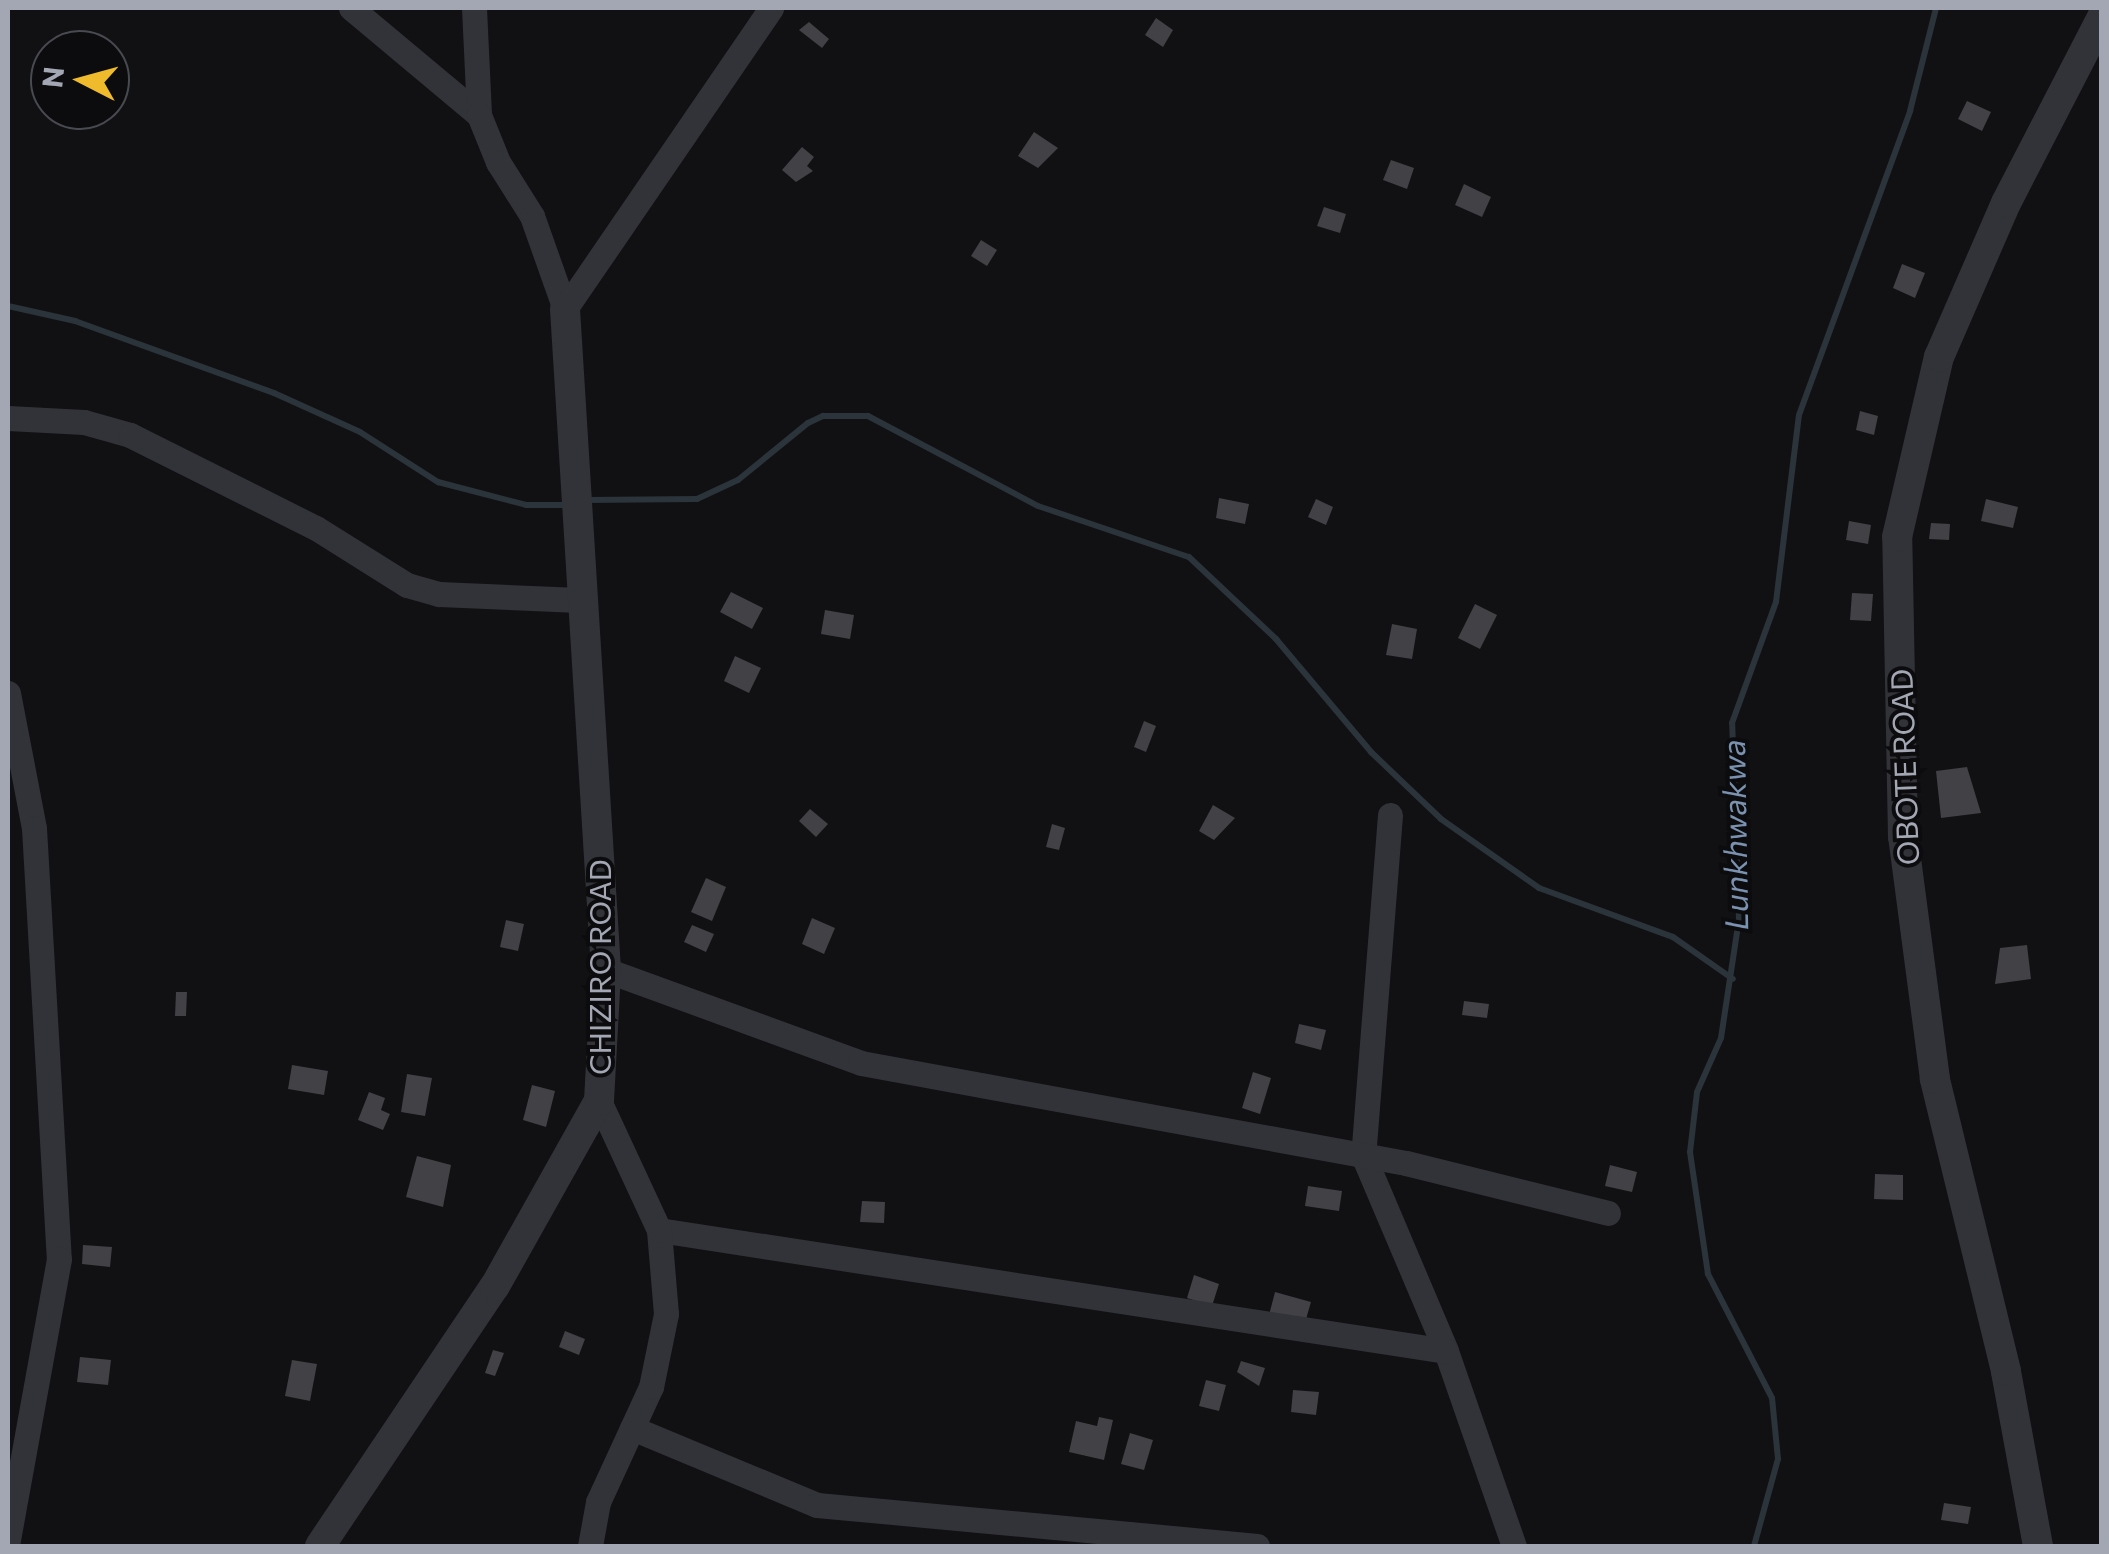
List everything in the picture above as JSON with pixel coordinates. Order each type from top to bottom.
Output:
[{"type":"street","points":[[350,8],[479,115]]},
{"type":"street","points":[[474,8],[479,115],[498,162],[532,216],[565,309]]},
{"type":"street","points":[[565,309],[607,256],[771,8]]},
{"type":"street","name":"OBOTE ROAD","points":[[2038,1546],[2006,1372],[1935,1079],[1902,837],[1897,537],[1939,356],[2006,203],[2102,17]]},
{"type":"street","name":"CHIZIRO ROAD","points":[[320,1546],[495,1286],[600,1102],[606,970],[579,600],[578,454],[565,309]]},
{"type":"street","points":[[8,418],[84,422],[130,435],[316,528],[407,585],[439,594],[579,600]]},
{"type":"street","points":[[8,692],[34,828],[60,1259],[8,1540]]},
{"type":"street","points":[[1390,815],[1363,1155],[1446,1351],[1514,1546]]},
{"type":"street","points":[[606,970],[860,1063],[1363,1155],[1608,1213]]},
{"type":"street","points":[[590,1546],[598,1502],[652,1387],[666,1314],[659,1230],[600,1102]]},
{"type":"street","points":[[659,1230],[1446,1351]]},
{"type":"street","points":[[632,1428],[818,1505],[1257,1546]]},
{"type":"building","points":[[1156,18],[1173,30],[1163,47],[1145,35]]},
{"type":"building","points":[[809,22],[829,39],[822,48],[799,30]]},
{"type":"building","points":[[1967,101],[1991,112],[1982,131],[1958,119]]},
{"type":"building","points":[[1034,132],[1058,148],[1038,168],[1018,156]]},
{"type":"building","points":[[802,147],[814,157],[807,166],[813,171],[796,182],[782,170]]},
{"type":"building","points":[[1391,160],[1414,168],[1407,189],[1383,180]]},
{"type":"building","points":[[1464,184],[1491,197],[1482,217],[1455,205]]},
{"type":"building","points":[[1324,207],[1346,214],[1340,233],[1317,226]]},
{"type":"building","points":[[981,240],[997,250],[987,266],[971,256]]},
{"type":"building","points":[[1902,264],[1925,273],[1915,298],[1893,288]]},
{"type":"building","points":[[1860,411],[1878,416],[1874,435],[1856,430]]},
{"type":"building","points":[[1219,498],[1249,504],[1245,524],[1216,518]]},
{"type":"building","points":[[1316,499],[1333,507],[1326,525],[1308,517]]},
{"type":"building","points":[[1986,499],[2018,507],[2013,528],[1981,521]]},
{"type":"building","points":[[1849,521],[1871,525],[1868,544],[1846,540]]},
{"type":"building","points":[[1931,523],[1950,524],[1949,540],[1929,539]]},
{"type":"building","points":[[731,592],[763,608],[752,629],[720,612]]},
{"type":"building","points":[[1852,593],[1873,594],[1871,621],[1850,620]]},
{"type":"building","points":[[1475,604],[1497,615],[1480,649],[1458,638]]},
{"type":"building","points":[[825,610],[854,615],[850,639],[821,634]]},
{"type":"building","points":[[1392,624],[1417,629],[1412,659],[1386,655]]},
{"type":"building","points":[[735,656],[761,668],[749,693],[724,681]]},
{"type":"building","points":[[1144,721],[1156,726],[1146,752],[1134,747]]},
{"type":"building","points":[[1967,767],[1981,813],[1941,818],[1936,771]]},
{"type":"building","points":[[1213,805],[1235,818],[1214,840],[1199,831]]},
{"type":"building","points":[[810,809],[828,824],[816,837],[799,821]]},
{"type":"building","points":[[1052,824],[1065,828],[1059,850],[1046,847]]},
{"type":"building","points":[[706,878],[726,887],[712,921],[691,912]]},
{"type":"building","points":[[812,918],[835,928],[824,954],[802,944]]},
{"type":"building","points":[[506,920],[524,924],[518,951],[500,947]]},
{"type":"building","points":[[692,925],[714,934],[706,952],[684,942]]},
{"type":"building","points":[[2027,945],[2031,979],[1995,984],[2000,948]]},
{"type":"building","points":[[176,992],[187,992],[186,1016],[175,1016]]},
{"type":"building","points":[[1464,1001],[1489,1004],[1487,1018],[1462,1015]]},
{"type":"building","points":[[1299,1024],[1326,1030],[1321,1050],[1295,1043]]},
{"type":"building","points":[[292,1065],[328,1071],[324,1095],[288,1089]]},
{"type":"building","points":[[1253,1072],[1271,1078],[1260,1114],[1242,1108]]},
{"type":"building","points":[[407,1074],[432,1078],[425,1116],[401,1112]]},
{"type":"building","points":[[532,1085],[555,1091],[546,1127],[523,1120]]},
{"type":"building","points":[[369,1092],[385,1098],[381,1110],[390,1114],[383,1130],[358,1120]]},
{"type":"building","points":[[417,1156],[451,1165],[443,1207],[406,1197]]},
{"type":"building","points":[[1610,1165],[1637,1172],[1632,1192],[1605,1186]]},
{"type":"building","points":[[1875,1174],[1903,1175],[1903,1200],[1874,1199]]},
{"type":"building","points":[[1308,1186],[1342,1191],[1339,1211],[1305,1206]]},
{"type":"building","points":[[862,1201],[885,1202],[884,1223],[860,1222]]},
{"type":"building","points":[[83,1245],[112,1247],[110,1267],[82,1264]]},
{"type":"building","points":[[1194,1275],[1219,1284],[1212,1306],[1187,1298]]},
{"type":"building","points":[[1275,1292],[1311,1302],[1304,1326],[1269,1315]]},
{"type":"building","points":[[565,1331],[585,1339],[579,1355],[559,1347]]},
{"type":"building","points":[[493,1350],[504,1353],[495,1376],[485,1373]]},
{"type":"building","points":[[80,1357],[111,1360],[108,1385],[77,1382]]},
{"type":"building","points":[[292,1360],[317,1364],[310,1401],[285,1396]]},
{"type":"building","points":[[1241,1361],[1265,1368],[1259,1386],[1237,1372]]},
{"type":"building","points":[[1206,1380],[1226,1385],[1219,1411],[1199,1406]]},
{"type":"building","points":[[1293,1390],[1319,1392],[1316,1415],[1291,1412]]},
{"type":"building","points":[[1099,1417],[1113,1420],[1104,1460],[1069,1452],[1076,1421],[1097,1426]]},
{"type":"building","points":[[1130,1433],[1153,1440],[1144,1470],[1121,1464]]},
{"type":"building","points":[[1944,1503],[1971,1507],[1968,1524],[1941,1520]]},
{"type":"waterway","name":"Lunkhwakwa","points":[[1754,1546],[1778,1459],[1772,1398],[1708,1274],[1690,1152],[1697,1092],[1721,1038],[1739,919],[1732,723],[1776,602],[1799,415],[1910,111],[1936,8]]},
{"type":"waterway","points":[[8,306],[75,321],[274,393],[360,432],[438,482],[526,505],[569,505]]},
{"type":"waterway","points":[[586,500],[697,499],[738,480],[808,423],[823,416],[868,416],[1038,506],[1189,557],[1276,639],[1371,752],[1441,819],[1539,888],[1673,937],[1733,979]]}]
